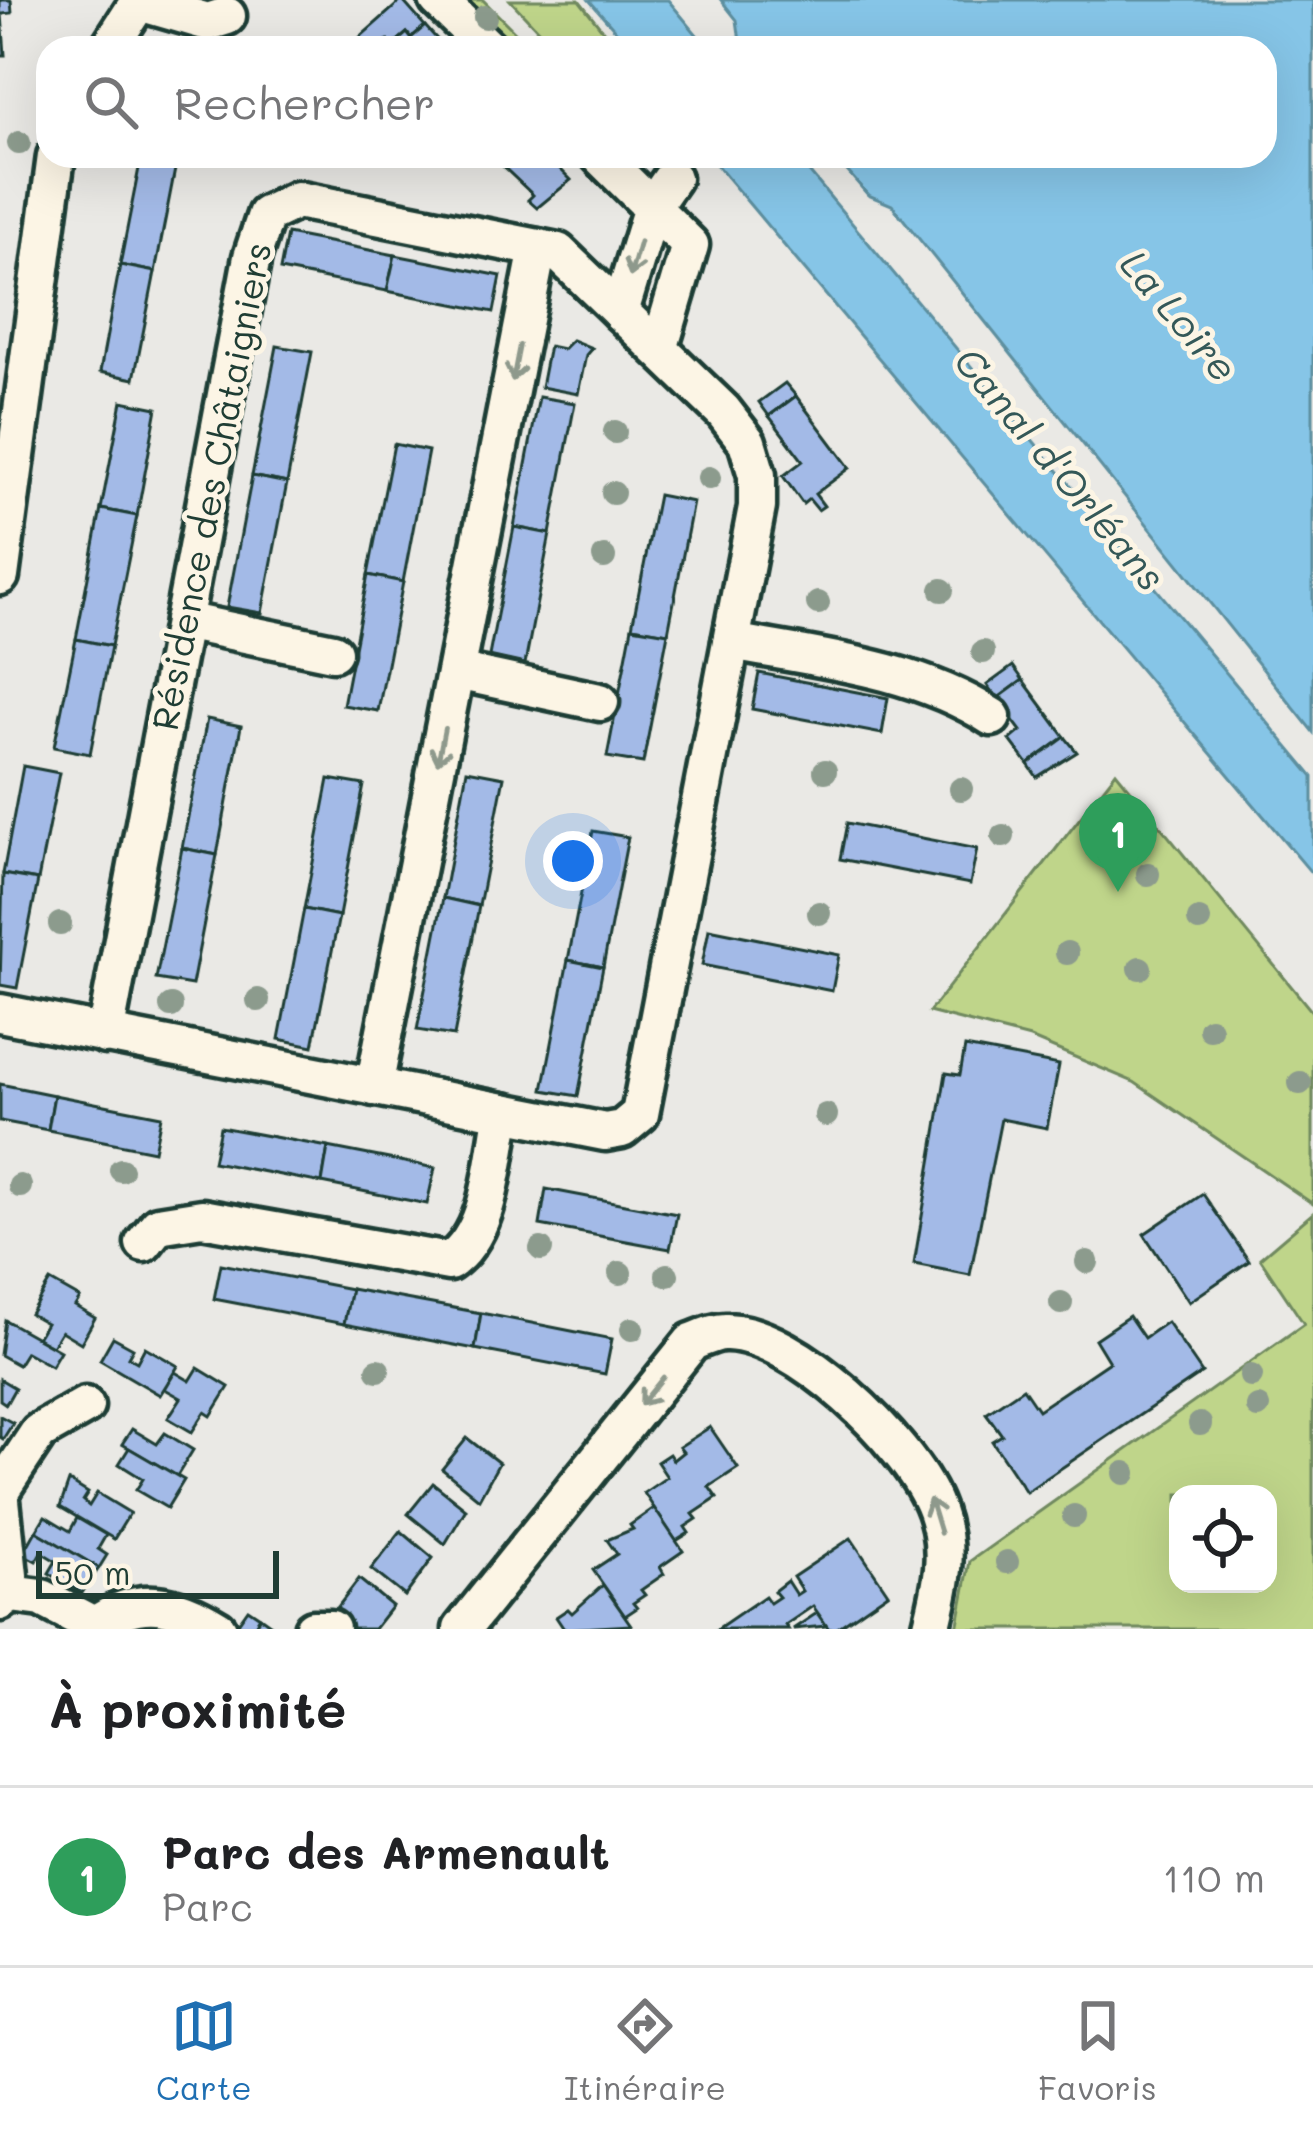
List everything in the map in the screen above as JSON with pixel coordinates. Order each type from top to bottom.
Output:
[{"type":"street","points":[[439,0],[476,36]]},
{"type":"street","points":[[118,36],[140,1],[208,22],[227,16]]},
{"type":"street","points":[[0,576],[54,168]]},
{"type":"street","points":[[620,168],[662,193],[690,245],[660,346]]},
{"type":"street","points":[[620,312],[662,193]]},
{"type":"street","name":"Résidence des Châtaigniers","points":[[0,1013],[105,1035],[605,1132],[622,1129],[640,1114],[757,507],[757,475],[747,442],[660,346],[578,266],[557,252],[297,200],[266,215],[256,236],[105,1035]]},
{"type":"street","points":[[374,1087],[538,248]]},
{"type":"street","points":[[183,621],[333,652]]},
{"type":"street","points":[[731,642],[912,681],[961,697],[992,717]]},
{"type":"street","points":[[456,671],[600,702]]},
{"type":"street","points":[[144,1243],[158,1225],[202,1218],[449,1262],[465,1251],[478,1230],[503,1112]]},
{"type":"street","points":[[462,1629],[692,1342],[724,1331],[761,1338],[791,1353],[861,1410],[914,1470],[934,1505],[947,1563],[931,1629]]},
{"type":"street","points":[[86,1406],[39,1432],[0,1491],[6,1598],[42,1598],[99,1626],[161,1601],[182,1607],[218,1629]]},
{"type":"street","points":[[314,1629],[331,1629]]},
{"type":"green space","points":[[456,0],[483,0],[519,36],[494,36]]},
{"type":"green space","points":[[510,0],[579,0],[608,36],[544,36]]},
{"type":"green space","points":[[1116,772],[1313,1013],[1313,1204],[1134,1082],[1030,1038],[929,1012]]},
{"type":"green space","points":[[1313,1213],[1313,1629],[957,1629],[970,1561],[1304,1324],[1260,1258]]},
{"type":"water","points":[[589,0],[668,0],[698,36],[620,36]]},
{"type":"water","name":"La Loire","points":[[721,0],[1313,0],[1313,732],[892,205],[868,195],[844,168],[1277,168],[1277,36],[739,36],[737,20]]},
{"type":"water","points":[[719,168],[806,168],[1313,777],[1313,875]]},
{"type":"building","points":[[0,0],[11,0],[12,13],[2,14],[5,55],[0,55]]},
{"type":"building","points":[[402,0],[425,26],[413,36],[361,36]]},
{"type":"building","points":[[425,26],[434,36],[413,36]]},
{"type":"building","points":[[139,168],[175,168],[155,272],[120,265]]},
{"type":"building","points":[[505,168],[559,168],[571,180],[537,208],[528,200],[533,195]]},
{"type":"building","points":[[287,234],[395,255],[387,291],[280,270]]},
{"type":"building","points":[[395,255],[501,276],[494,312],[387,291]]},
{"type":"building","points":[[120,265],[155,272],[134,379],[100,372]]},
{"type":"building","points":[[572,340],[592,348],[586,355],[578,394],[541,387],[549,346],[563,349]]},
{"type":"building","points":[[277,346],[312,352],[287,483],[252,476]]},
{"type":"building","points":[[785,383],[796,396],[769,416],[759,402]]},
{"type":"building","points":[[796,396],[850,468],[815,494],[824,506],[818,510],[809,499],[803,504],[783,476],[803,461],[769,416]]},
{"type":"building","points":[[539,397],[575,403],[550,534],[514,527]]},
{"type":"building","points":[[122,401],[157,408],[137,516],[101,509]]},
{"type":"building","points":[[394,444],[428,451],[403,582],[368,575]]},
{"type":"building","points":[[252,476],[287,483],[262,613],[227,607]]},
{"type":"building","points":[[658,495],[693,502],[668,633],[632,627]]},
{"type":"building","points":[[101,509],[137,516],[111,646],[76,639]]},
{"type":"building","points":[[514,527],[550,534],[525,664],[489,656]]},
{"type":"building","points":[[368,575],[403,582],[378,711],[343,705]]},
{"type":"building","points":[[632,627],[668,633],[643,763],[607,757]]},
{"type":"building","points":[[76,639],[111,646],[90,754],[54,747]]},
{"type":"building","points":[[1013,666],[1023,680],[997,699],[987,685]]},
{"type":"building","points":[[759,673],[888,698],[882,734],[752,709]]},
{"type":"building","points":[[1023,680],[1065,737],[1028,764],[1010,740],[1021,731],[997,699]]},
{"type":"building","points":[[207,719],[241,726],[217,855],[182,848]]},
{"type":"building","points":[[1065,737],[1077,752],[1037,777],[1028,764]]},
{"type":"building","points":[[23,766],[59,773],[38,880],[3,874]]},
{"type":"building","points":[[467,770],[504,777],[479,906],[443,898]]},
{"type":"building","points":[[329,779],[364,785],[339,916],[304,909]]},
{"type":"building","points":[[847,823],[977,849],[970,884],[840,859]]},
{"type":"building","points":[[593,831],[628,837],[603,967],[568,960]]},
{"type":"building","points":[[182,848],[217,855],[192,985],[156,979]]},
{"type":"building","points":[[3,874],[38,880],[17,988],[0,985]]},
{"type":"building","points":[[443,898],[479,906],[454,1036],[417,1030]]},
{"type":"building","points":[[304,909],[339,916],[313,1046],[279,1039]]},
{"type":"building","points":[[709,929],[839,955],[832,991],[702,965]]},
{"type":"building","points":[[568,960],[603,967],[578,1096],[543,1090]]},
{"type":"building","points":[[965,1047],[1059,1065],[1047,1128],[1001,1119],[970,1275],[914,1264],[946,1073],[960,1075]]},
{"type":"building","points":[[0,1084],[54,1095],[48,1130],[0,1121]]},
{"type":"building","points":[[54,1095],[161,1116],[154,1151],[48,1130]]},
{"type":"building","points":[[220,1127],[328,1147],[322,1183],[213,1162]]},
{"type":"building","points":[[328,1147],[435,1168],[427,1204],[322,1183]]},
{"type":"building","points":[[546,1189],[677,1214],[670,1249],[540,1225]]},
{"type":"building","points":[[1203,1194],[1249,1261],[1189,1302],[1144,1234]]},
{"type":"building","points":[[221,1264],[351,1289],[344,1324],[214,1299]]},
{"type":"building","points":[[50,1281],[80,1298],[75,1306],[95,1318],[81,1343],[61,1331],[52,1346],[37,1338],[46,1323],[30,1314]]},
{"type":"building","points":[[351,1289],[481,1313],[475,1349],[344,1324]]},
{"type":"building","points":[[481,1313],[612,1339],[605,1374],[475,1349]]},
{"type":"building","points":[[1129,1316],[1144,1338],[1167,1322],[1202,1373],[1026,1492],[992,1441],[1002,1435],[986,1413],[1023,1388],[1038,1410],[1109,1362],[1095,1339]]},
{"type":"building","points":[[5,1320],[60,1351],[51,1366],[26,1352],[18,1365],[0,1355]]},
{"type":"building","points":[[113,1337],[133,1348],[128,1357],[137,1362],[145,1347],[178,1366],[160,1395],[100,1360]]},
{"type":"building","points":[[198,1368],[229,1387],[211,1416],[205,1412],[192,1432],[168,1418],[181,1398],[165,1389],[175,1372],[190,1381]]},
{"type":"building","points":[[0,1379],[15,1388],[6,1404],[0,1400]]},
{"type":"building","points":[[0,1416],[13,1423],[3,1439],[0,1437]]},
{"type":"building","points":[[710,1427],[738,1468],[709,1487],[717,1498],[693,1514],[697,1519],[685,1527],[689,1533],[676,1541],[644,1493],[667,1477],[657,1462],[669,1454],[673,1460],[683,1452],[679,1447]]},
{"type":"building","points":[[132,1429],[157,1444],[165,1433],[193,1450],[177,1476],[122,1444]]},
{"type":"building","points":[[467,1438],[499,1463],[479,1499],[442,1469]]},
{"type":"building","points":[[129,1448],[184,1480],[167,1508],[136,1490],[143,1479],[119,1464]]},
{"type":"building","points":[[69,1481],[88,1493],[83,1501],[89,1506],[97,1493],[130,1513],[114,1539],[60,1507]]},
{"type":"building","points":[[433,1483],[466,1509],[445,1544],[408,1514]]},
{"type":"building","points":[[654,1508],[683,1551],[660,1567],[664,1574],[641,1590],[645,1595],[633,1603],[637,1608],[625,1616],[593,1570],[617,1554],[607,1540],[633,1529],[630,1525]]},
{"type":"building","points":[[45,1516],[70,1531],[77,1518],[106,1535],[98,1549],[107,1555],[99,1568],[36,1531]]},
{"type":"building","points":[[36,1531],[99,1568],[82,1593],[49,1573],[56,1561],[41,1552],[36,1561],[23,1554]]},
{"type":"building","points":[[401,1531],[433,1558],[405,1596],[371,1569]]},
{"type":"building","points":[[851,1538],[888,1593],[836,1629],[829,1629],[813,1606],[785,1625],[788,1629],[717,1629],[765,1596],[770,1603],[779,1597],[774,1591],[787,1581],[796,1595],[802,1591],[793,1577]]},
{"type":"building","points":[[359,1579],[392,1606],[374,1629],[347,1629],[331,1616]]},
{"type":"building","points":[[603,1585],[631,1625],[564,1629],[556,1617],[568,1609],[572,1613]]},
{"type":"building","points":[[248,1609],[260,1617],[252,1629],[234,1629]]},
{"type":"building","points":[[817,1613],[826,1626],[793,1629]]},
{"type":"building","points":[[260,1617],[277,1629],[252,1629]]},
{"type":"place","name":"Parc des Armenault","points":[[1118,892]]},
{"type":"water label","name":"Canal d'Orléans","points":[[1061,468]]}]
